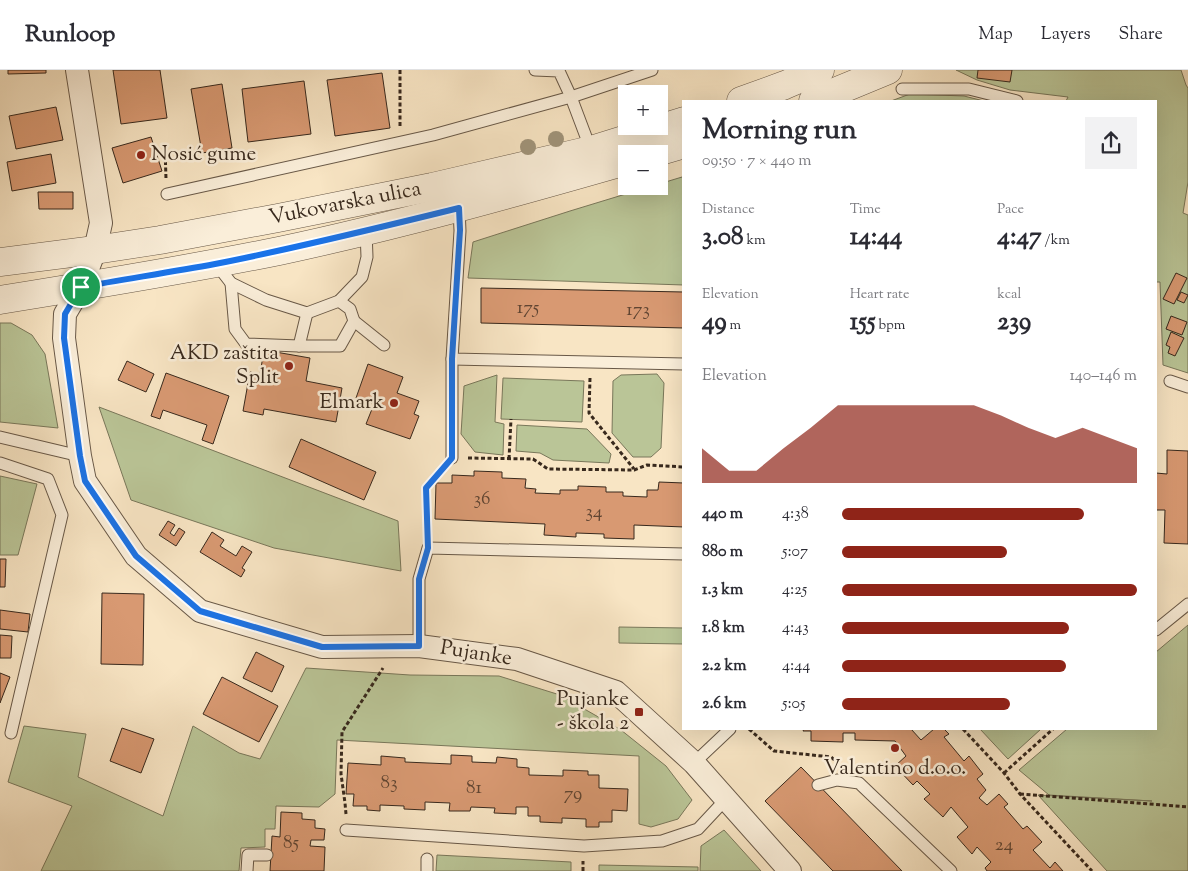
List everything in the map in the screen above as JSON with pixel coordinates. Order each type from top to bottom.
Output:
[{"type":"street","name":"Pujanke","points":[[77,70],[101,223],[95,250],[81,287],[65,314],[64,338],[85,481],[136,556],[200,611],[322,647],[419,646],[516,659],[616,692],[694,763],[790,871]]},
{"type":"street","points":[[744,100],[820,70]]},
{"type":"street","points":[[818,100],[895,79]]},
{"type":"street","name":"Vukovarska ulica","points":[[0,262],[160,240],[432,187],[591,150],[682,122]]},
{"type":"street","points":[[668,149],[682,145]]},
{"type":"street","name":"Vukovarska ulica","points":[[0,300],[81,287],[224,274],[366,231],[459,208],[618,163]]},
{"type":"lane","points":[[535,70],[559,71],[591,150]]},
{"type":"lane","points":[[167,194],[434,135],[571,97],[652,70]]},
{"type":"lane","points":[[895,79],[969,89],[1013,100]]},
{"type":"lane","points":[[452,458],[452,359],[460,230],[459,208]]},
{"type":"lane","points":[[224,274],[266,300],[307,313],[339,301],[362,277],[368,257],[366,231]]},
{"type":"lane","points":[[224,274],[235,329],[246,344],[340,346],[354,321]]},
{"type":"lane","points":[[339,301],[350,309],[354,321],[384,345]]},
{"type":"lane","points":[[300,346],[307,313]]},
{"type":"lane","points":[[452,359],[682,364]]},
{"type":"lane","points":[[1170,381],[1188,387]]},
{"type":"lane","points":[[0,437],[80,456]]},
{"type":"lane","points":[[0,463],[48,480],[62,515],[11,733]]},
{"type":"lane","points":[[419,646],[419,579],[428,548],[682,554]]},
{"type":"lane","points":[[1157,629],[1188,604]]},
{"type":"lane","points":[[694,763],[729,730]]},
{"type":"lane","points":[[818,785],[837,780],[860,783],[951,871]]},
{"type":"lane","points":[[346,830],[584,846],[662,841],[698,829],[726,799]]},
{"type":"lane","points":[[247,871],[248,855],[267,855]]},
{"type":"lane","points":[[427,859],[427,871]]},
{"type":"path","points":[[400,70],[400,142]]},
{"type":"path","points":[[591,362],[589,414],[634,470]]},
{"type":"path","points":[[509,459],[511,419]]},
{"type":"path","points":[[428,548],[426,488],[452,458],[533,459],[548,468],[634,470],[647,465],[682,467]]},
{"type":"path","points":[[346,830],[346,803],[341,774],[342,732],[397,646]]},
{"type":"path","points":[[750,730],[774,751],[831,757],[860,783]]},
{"type":"path","points":[[964,730],[1004,773],[1020,794],[1092,871]]},
{"type":"path","points":[[1004,773],[1052,730]]},
{"type":"path","points":[[1020,794],[1188,807]]},
{"type":"green space","points":[[956,70],[1181,70],[1188,88],[1188,182],[1183,213],[1188,215],[1188,373],[1163,365],[1160,282],[1157,282],[1157,100],[1066,100],[1068,97],[1010,90],[977,80]]},
{"type":"green space","points":[[910,94],[964,96],[980,100],[894,100]]},
{"type":"green space","points":[[682,177],[682,285],[468,278],[473,242],[622,195],[668,195],[668,181]]},
{"type":"green space","points":[[0,323],[11,323],[32,335],[45,354],[58,428],[0,422]]},
{"type":"green space","points":[[657,374],[664,383],[661,448],[651,457],[633,457],[612,433],[613,381],[621,375]]},
{"type":"green space","points":[[497,375],[495,422],[504,424],[503,455],[475,452],[461,434],[464,386]]},
{"type":"green space","points":[[503,378],[584,381],[582,422],[501,419]]},
{"type":"green space","points":[[99,407],[398,521],[401,571],[274,548],[131,500]]},
{"type":"green space","points":[[517,425],[587,429],[611,454],[609,463],[553,460],[540,453],[516,451]]},
{"type":"green space","points":[[0,476],[37,484],[18,555],[0,555]]},
{"type":"green space","points":[[1188,625],[1188,871],[1107,871],[1038,795],[1152,801],[1049,795],[1019,770],[1066,730],[1157,730],[1157,651]]},
{"type":"green space","points":[[619,627],[682,628],[682,644],[619,643]]},
{"type":"green space","points":[[306,668],[410,675],[499,676],[560,695],[621,730],[666,766],[692,800],[678,819],[651,827],[639,824],[639,756],[337,740],[335,794],[319,807],[276,806],[275,829],[265,829],[265,847],[241,848],[239,871],[41,871],[72,806],[8,782],[24,726],[86,734],[78,777],[163,816],[193,726],[239,753],[260,759]]},
{"type":"green space","points":[[981,730],[1040,730],[1008,759]]},
{"type":"green space","points":[[724,830],[761,871],[700,871],[701,846]]},
{"type":"green space","points":[[437,855],[571,862],[571,871],[436,871]]},
{"type":"green space","points":[[599,865],[698,867],[698,871],[599,871]]},
{"type":"building","points":[[8,70],[46,70],[46,73],[8,74]]},
{"type":"building","points":[[113,70],[160,70],[167,118],[121,124]]},
{"type":"building","points":[[978,70],[1012,70],[1010,82],[977,78]]},
{"type":"building","points":[[382,73],[390,128],[335,136],[327,80]]},
{"type":"building","points":[[304,81],[311,134],[248,142],[242,89]]},
{"type":"building","points":[[222,84],[232,148],[202,153],[191,89]]},
{"type":"building","points":[[56,107],[63,140],[16,149],[9,116]]},
{"type":"building","points":[[151,137],[162,171],[123,183],[112,148]]},
{"type":"building","points":[[51,154],[56,183],[12,191],[7,162]]},
{"type":"building","points":[[38,192],[73,192],[73,209],[39,209]]},
{"type":"building","points":[[1176,273],[1187,278],[1174,304],[1163,299]]},
{"type":"building","points":[[481,288],[682,292],[682,328],[481,323]]},
{"type":"building","points":[[1181,292],[1188,295],[1184,303],[1177,300]]},
{"type":"building","points":[[1171,316],[1187,322],[1182,335],[1166,329]]},
{"type":"building","points":[[1171,332],[1184,338],[1175,356],[1168,353],[1170,347],[1166,345]]},
{"type":"building","points":[[264,350],[310,358],[306,381],[342,388],[336,422],[264,409],[263,415],[243,411],[250,372],[260,374]]},
{"type":"building","points":[[127,361],[154,374],[146,392],[118,380]]},
{"type":"building","name":"Elmark","points":[[368,364],[403,377],[397,393],[419,401],[414,414],[419,416],[410,439],[366,424],[374,404],[356,398]]},
{"type":"building","points":[[166,373],[229,396],[213,444],[202,440],[207,425],[163,410],[160,419],[151,416]]},
{"type":"building","points":[[301,439],[376,472],[364,500],[289,467]]},
{"type":"building","points":[[1167,450],[1188,451],[1188,544],[1164,543],[1165,510],[1157,510],[1157,473],[1167,474]]},
{"type":"building","points":[[474,471],[502,472],[502,478],[526,479],[525,488],[536,489],[535,493],[560,494],[560,490],[578,490],[578,486],[606,487],[606,492],[623,492],[623,496],[647,497],[647,490],[658,490],[659,482],[682,483],[682,527],[634,525],[634,539],[604,538],[604,534],[576,533],[576,537],[544,535],[545,524],[435,519],[436,483],[452,483],[452,475],[474,476]]},
{"type":"building","points":[[168,521],[175,525],[170,533],[174,536],[179,528],[185,532],[176,546],[159,535]]},
{"type":"building","points":[[212,532],[224,540],[220,546],[236,556],[242,546],[252,552],[242,568],[245,570],[241,577],[200,552]]},
{"type":"building","points":[[0,559],[6,559],[5,587],[0,587]]},
{"type":"building","points":[[102,593],[144,594],[143,665],[101,664]]},
{"type":"building","points":[[0,610],[30,614],[28,632],[0,629]]},
{"type":"building","points":[[0,635],[12,636],[11,658],[0,658]]},
{"type":"building","points":[[256,652],[284,666],[272,692],[243,678]]},
{"type":"building","points":[[0,673],[10,677],[0,703]]},
{"type":"building","points":[[222,677],[278,706],[259,742],[203,714]]},
{"type":"building","points":[[122,728],[154,739],[141,773],[110,761]]},
{"type":"building","points":[[912,730],[921,740],[933,730],[945,730],[949,734],[944,737],[964,761],[969,756],[983,774],[977,779],[986,790],[979,798],[987,805],[999,794],[1008,804],[1004,807],[1023,829],[1027,826],[1042,842],[1033,850],[1050,868],[1055,862],[1063,871],[987,871],[985,868],[991,862],[977,847],[972,854],[957,837],[968,827],[951,807],[943,817],[924,799],[930,794],[917,781],[913,785],[895,766],[906,756],[895,741],[855,740],[855,733],[843,733],[843,742],[811,741],[811,731],[803,731]]},
{"type":"building","points":[[451,755],[472,756],[472,762],[496,763],[497,757],[517,759],[517,767],[529,768],[529,775],[563,776],[563,770],[588,771],[588,775],[599,775],[599,788],[628,789],[627,811],[612,810],[612,822],[599,822],[599,827],[586,827],[586,819],[562,818],[562,823],[540,822],[540,816],[528,816],[528,807],[516,807],[516,814],[494,813],[495,808],[471,807],[470,811],[449,811],[450,803],[425,802],[425,810],[404,809],[404,806],[380,805],[380,811],[367,810],[367,806],[353,806],[354,794],[346,794],[348,763],[381,765],[381,756],[405,758],[405,762],[451,764]]},
{"type":"building","points":[[801,767],[902,871],[833,871],[765,801]]},
{"type":"building","points":[[281,812],[302,813],[302,819],[315,820],[315,828],[325,829],[324,840],[311,840],[310,846],[325,847],[324,871],[270,871],[272,836],[280,837]]},
{"type":"place","name":"Nosić gume","points":[[141,155]]},
{"type":"place","name":"AKD zaštita Split","points":[[289,366]]},
{"type":"place","name":"Elmark","points":[[394,403]]},
{"type":"place","name":"Pujanke - škola 2","points":[[639,712]]},
{"type":"place","name":"Valentino d.o.o.","points":[[895,748]]},
{"type":"route","points":[[459,208],[460,230],[452,359],[452,458],[426,488],[428,548],[419,579],[419,646],[322,647],[200,611],[136,556],[85,481],[64,338],[65,314],[81,287],[216,264],[366,231],[459,208]]}]
